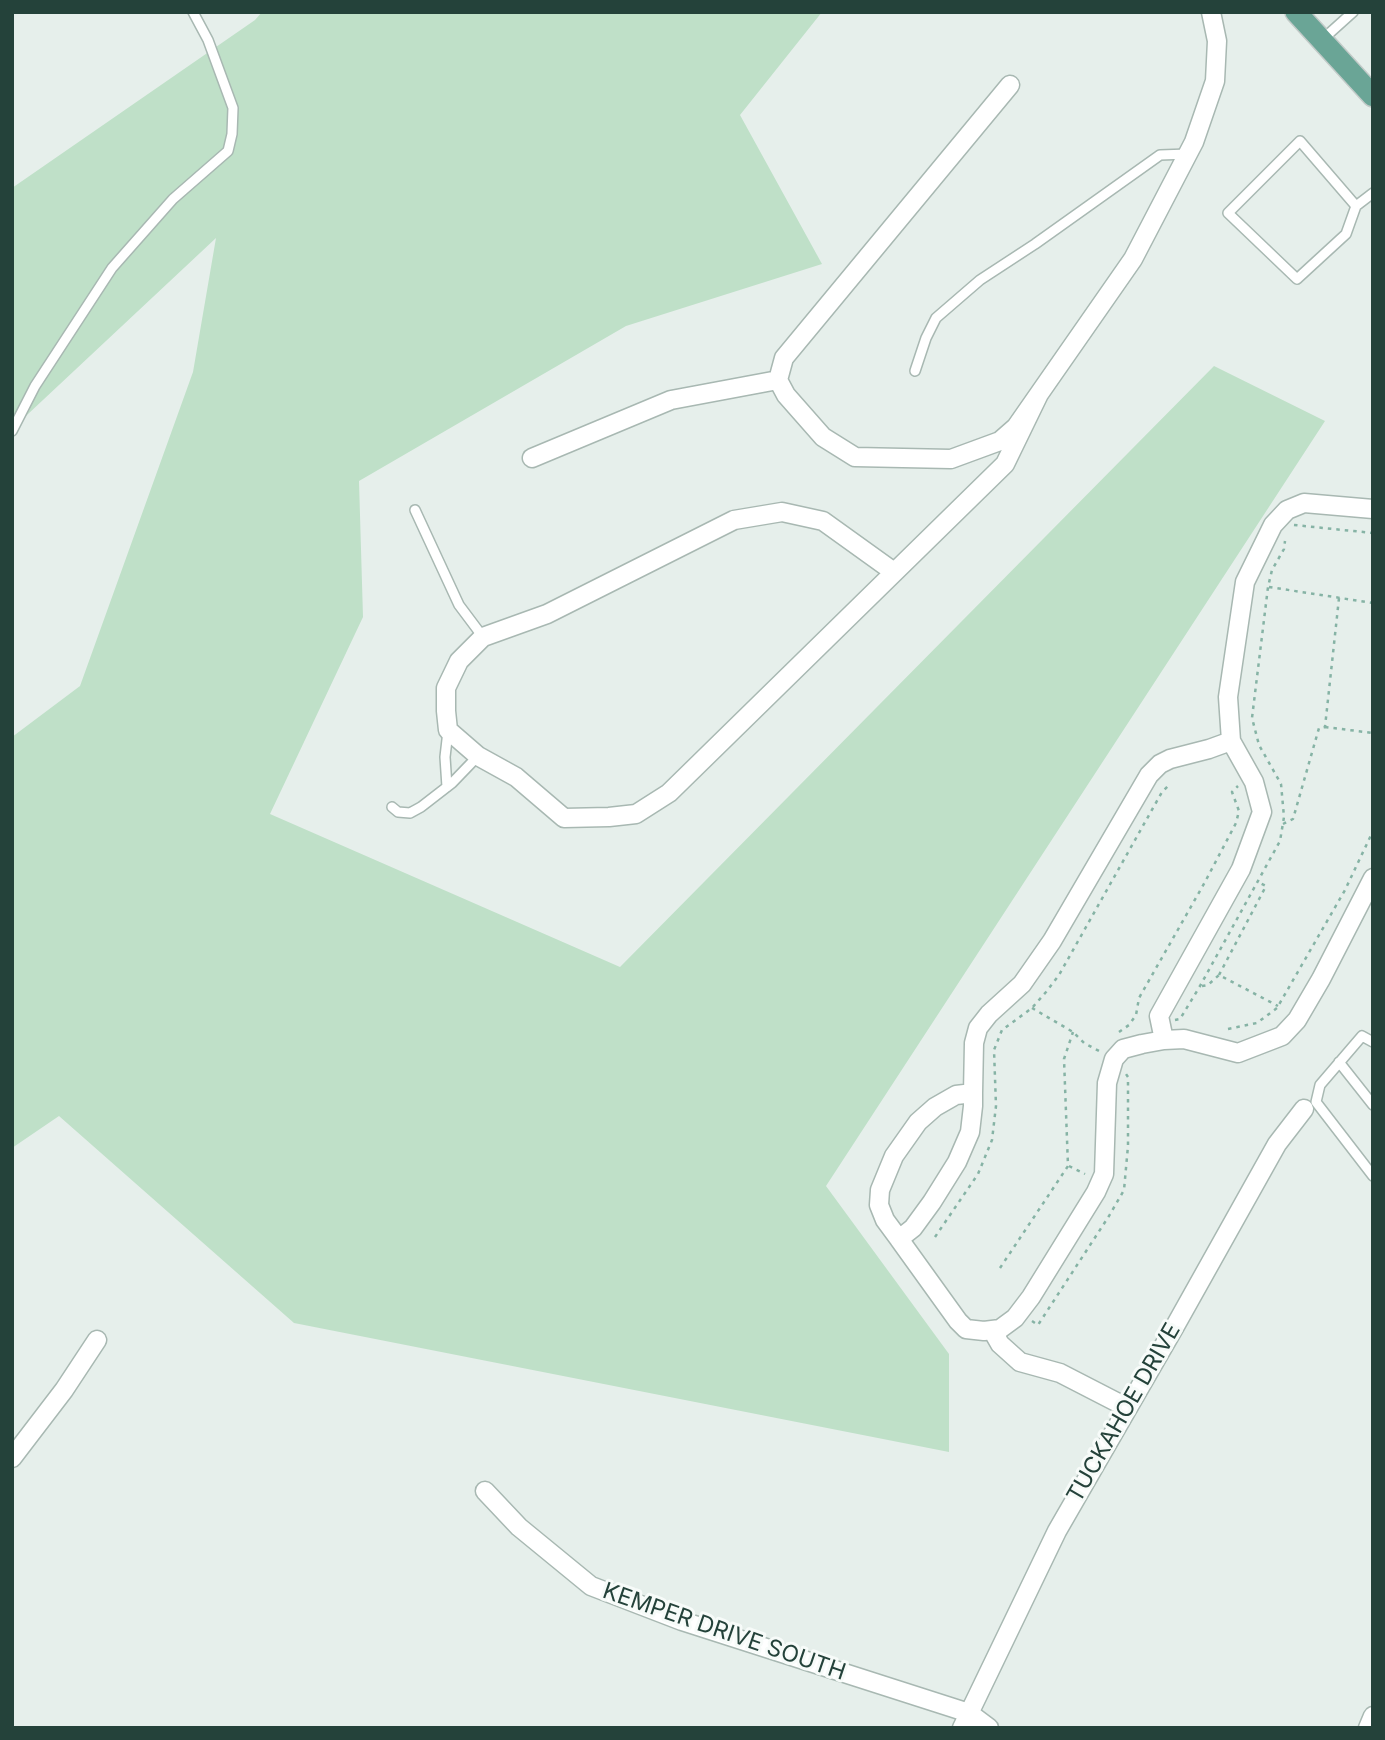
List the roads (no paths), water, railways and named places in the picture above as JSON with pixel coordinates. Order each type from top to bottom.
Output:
[{"type":"main road","points":[[1296,12],[1373,96]]},
{"type":"street","points":[[1010,85],[783,358],[778,380],[786,394],[823,437],[855,457],[951,459],[1000,441],[1016,427],[1133,259],[1194,142],[1215,81],[1217,41],[1211,12]]},
{"type":"street","points":[[532,458],[671,400],[778,380]]},
{"type":"street","points":[[894,572],[823,521],[782,512],[734,520],[547,614],[483,637],[459,661],[446,688],[448,730],[478,756],[516,777],[564,818],[636,814],[668,793],[1005,464],[1039,394]]},
{"type":"street","points":[[1164,1040],[1159,1016],[1241,869],[1262,812],[1254,782],[1231,741],[1228,697],[1245,582],[1273,525],[1286,510],[1304,503],[1373,509]]},
{"type":"street","points":[[899,1239],[913,1228],[957,1162],[970,1132],[974,1043],[978,1028],[989,1014],[1022,984],[1052,941],[1149,775],[1170,759],[1231,741]]},
{"type":"street","points":[[973,1093],[956,1095],[935,1107],[918,1122],[894,1156],[880,1190],[879,1205],[885,1220],[958,1321],[966,1329],[984,1331],[1000,1329],[1015,1318],[1031,1297],[1096,1192],[1104,1174],[1107,1083],[1114,1059],[1123,1049],[1164,1040],[1184,1039],[1238,1053],[1282,1036],[1297,1020],[1321,979],[1373,878]]},
{"type":"street","name":"TUCKAHOE DRIVE","points":[[966,1720],[1057,1531],[1277,1144],[1310,1105]]},
{"type":"street","points":[[992,1330],[1000,1344],[1020,1362],[1060,1373],[1128,1408]]},
{"type":"street","points":[[12,1458],[64,1390],[97,1340]]},
{"type":"street","name":"KEMPER DRIVE SOUTH","points":[[485,1491],[519,1527],[590,1586],[681,1621],[989,1728]]},
{"type":"street","points":[[1368,1728],[1373,1716]]},
{"type":"lane","points":[[12,431],[35,386],[112,268],[173,199],[228,151],[233,108],[208,40],[193,12]]},
{"type":"lane","points":[[1321,40],[1353,12]]},
{"type":"lane","points":[[1356,206],[1300,141],[1228,212],[1297,279],[1346,234],[1356,206],[1373,193]]},
{"type":"lane","points":[[915,371],[936,318],[980,280],[1160,155],[1188,154]]},
{"type":"lane","points":[[415,510],[459,605],[483,637]]},
{"type":"lane","points":[[447,787],[445,757],[448,730]]},
{"type":"lane","points":[[392,807],[398,812],[410,813],[422,807],[468,768],[478,756]]},
{"type":"lane","points":[[1373,1042],[1362,1036],[1320,1085],[1310,1105],[1373,1176]]},
{"type":"lane","points":[[1339,1062],[1373,1105]]}]
